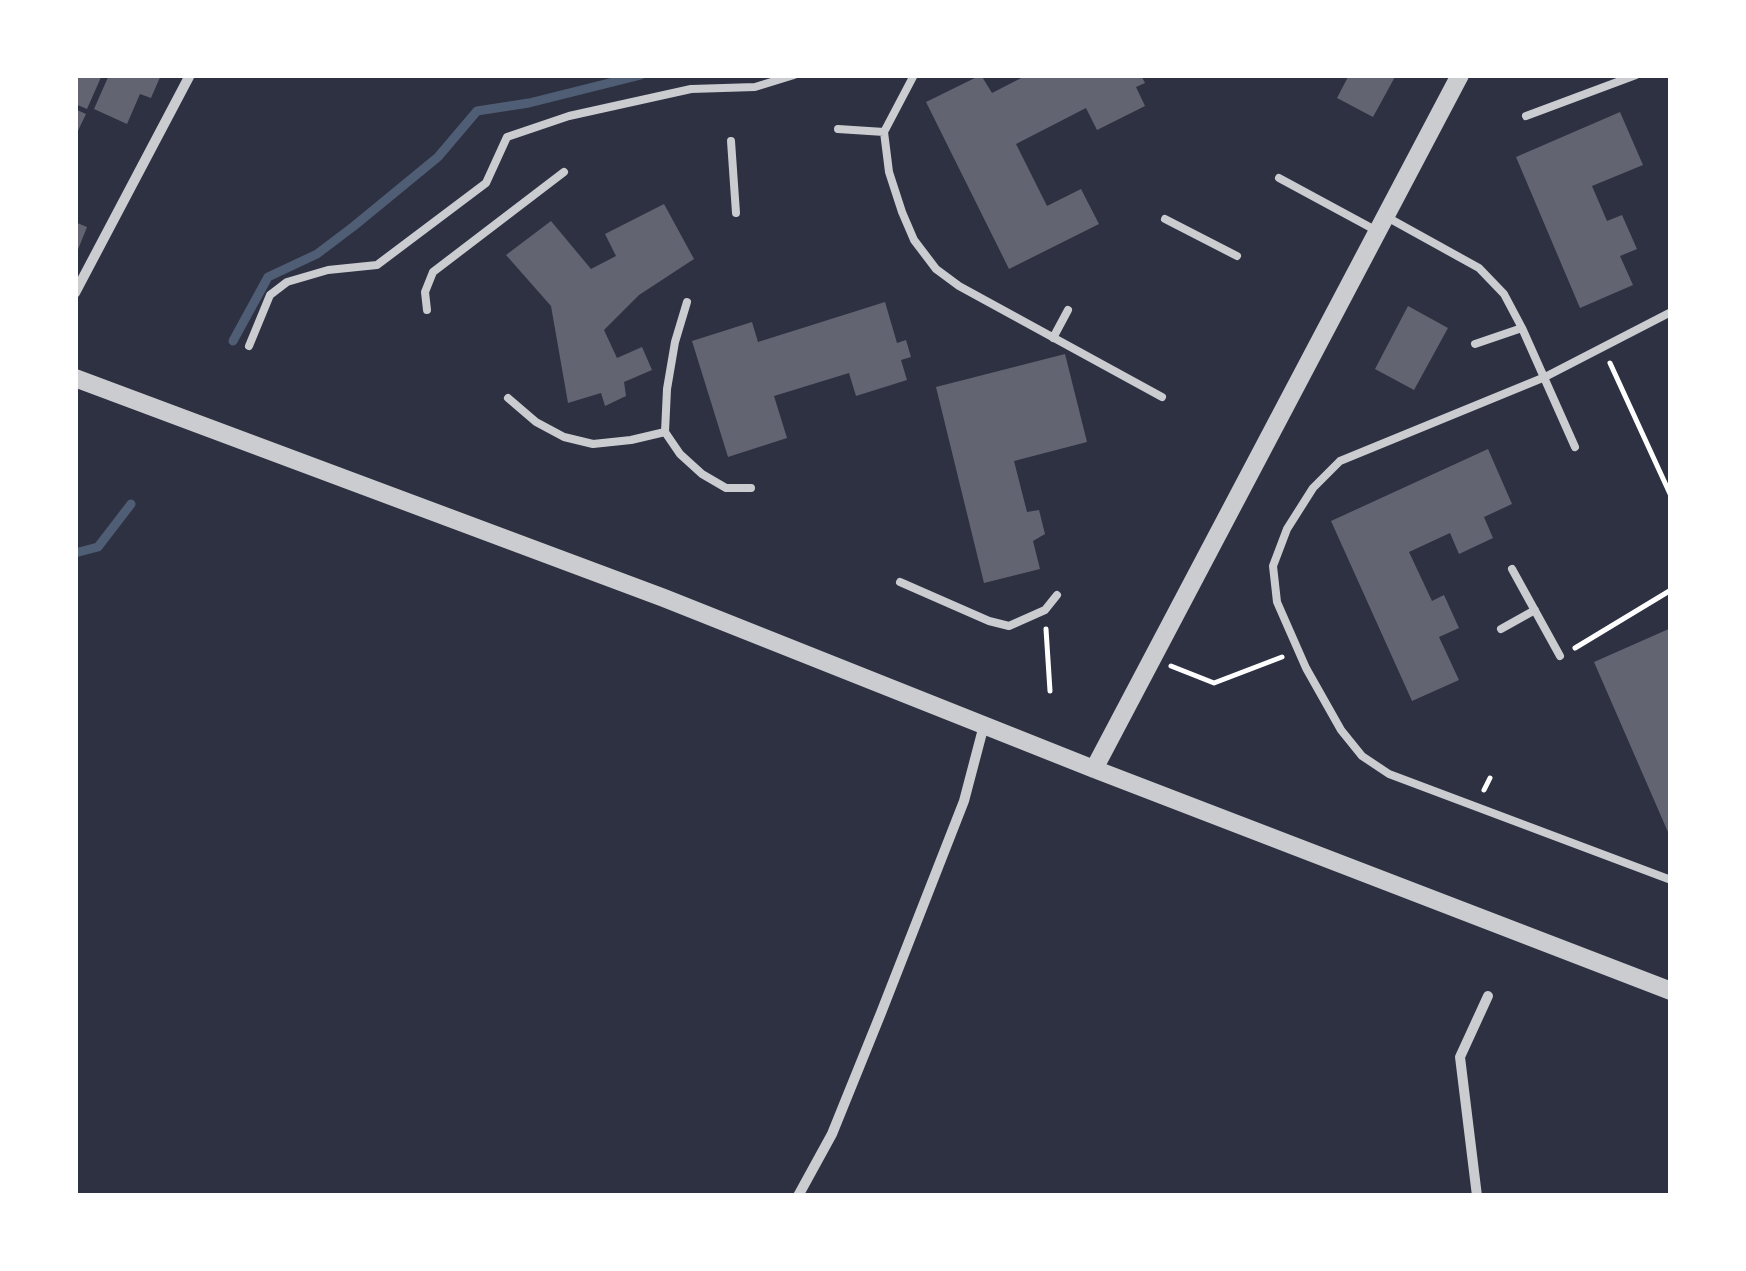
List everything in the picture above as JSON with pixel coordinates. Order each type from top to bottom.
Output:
[{"type":"street","points":[[75,293],[190,75]]},
{"type":"street","points":[[1094,769],[1460,75]]},
{"type":"street","points":[[75,378],[664,598],[1671,991]]},
{"type":"street","points":[[798,1196],[832,1134],[881,1014],[964,801],[984,724]]},
{"type":"street","points":[[1478,1196],[1460,1057],[1488,996]]},
{"type":"lane","points":[[249,346],[270,295],[287,282],[328,270],[378,265],[486,183],[507,136],[568,116],[691,89],[755,87],[794,75]]},
{"type":"lane","points":[[914,75],[884,132],[889,172],[902,212],[914,240],[936,269],[959,286],[1162,397]]},
{"type":"lane","points":[[1526,116],[1636,75]]},
{"type":"lane","points":[[838,129],[884,132]]},
{"type":"lane","points":[[730,140],[736,213]]},
{"type":"lane","points":[[426,310],[425,292],[433,272],[564,172]]},
{"type":"lane","points":[[1278,178],[1479,268],[1504,294],[1575,446]]},
{"type":"lane","points":[[1165,218],[1237,256]]},
{"type":"lane","points":[[687,302],[675,342],[666,432],[680,454],[702,474],[726,488],[751,488]]},
{"type":"lane","points":[[1053,338],[1068,310]]},
{"type":"lane","points":[[1671,312],[1544,377],[1340,461],[1313,488],[1287,529],[1273,566],[1277,602],[1299,651],[1340,730],[1362,756],[1389,774],[1671,880]]},
{"type":"lane","points":[[1475,344],[1522,328]]},
{"type":"lane","points":[[508,398],[536,422],[564,437],[592,444],[666,432]]},
{"type":"lane","points":[[1512,569],[1560,656]]},
{"type":"lane","points":[[900,582],[988,621],[1009,626],[1044,610],[1057,594]]},
{"type":"lane","points":[[1501,630],[1535,610]]},
{"type":"path","points":[[1603,347],[1671,496]]},
{"type":"path","points":[[1560,656],[1671,590]]},
{"type":"path","points":[[1044,610],[1050,691]]},
{"type":"path","points":[[1164,664],[1214,683],[1299,651]]},
{"type":"building","points":[[75,75],[102,75],[87,109],[75,104]]},
{"type":"building","points":[[109,75],[161,75],[151,98],[140,94],[127,124],[94,109]]},
{"type":"building","points":[[981,75],[992,93],[1027,75],[1141,75],[1145,83],[1136,87],[1145,106],[1097,130],[1086,108],[1016,144],[1047,206],[1081,189],[1099,224],[1009,269],[926,102]]},
{"type":"building","points":[[1349,75],[1396,75],[1373,117],[1337,98]]},
{"type":"building","points":[[75,109],[86,114],[75,137]]},
{"type":"building","points":[[1620,112],[1643,165],[1592,186],[1607,221],[1622,215],[1637,249],[1620,256],[1633,285],[1580,308],[1516,157]]},
{"type":"building","points":[[664,204],[694,259],[639,295],[604,330],[617,358],[642,347],[652,370],[624,382],[626,396],[605,406],[601,393],[568,403],[551,306],[506,255],[551,221],[591,269],[616,256],[605,234]]},
{"type":"building","points":[[75,222],[87,227],[75,257]]},
{"type":"building","points":[[885,302],[897,343],[906,340],[911,357],[901,360],[907,380],[856,396],[849,373],[774,396],[787,438],[728,457],[692,341],[752,322],[758,342]]},
{"type":"building","points":[[1408,306],[1448,328],[1414,390],[1375,369]]},
{"type":"building","points":[[1065,354],[1087,442],[1014,461],[1027,512],[1039,510],[1045,534],[1033,541],[1040,569],[984,583],[936,387]]},
{"type":"building","points":[[1488,449],[1512,504],[1484,517],[1493,538],[1459,554],[1450,533],[1409,552],[1432,601],[1444,595],[1459,628],[1439,637],[1459,680],[1412,701],[1331,521]]},
{"type":"building","points":[[1671,628],[1668,691],[1671,839],[1594,662]]},
{"type":"waterway","points":[[233,341],[268,277],[317,254],[354,226],[438,157],[477,111],[529,103],[641,75]]},
{"type":"waterway","points":[[75,553],[98,547],[131,504]]}]
